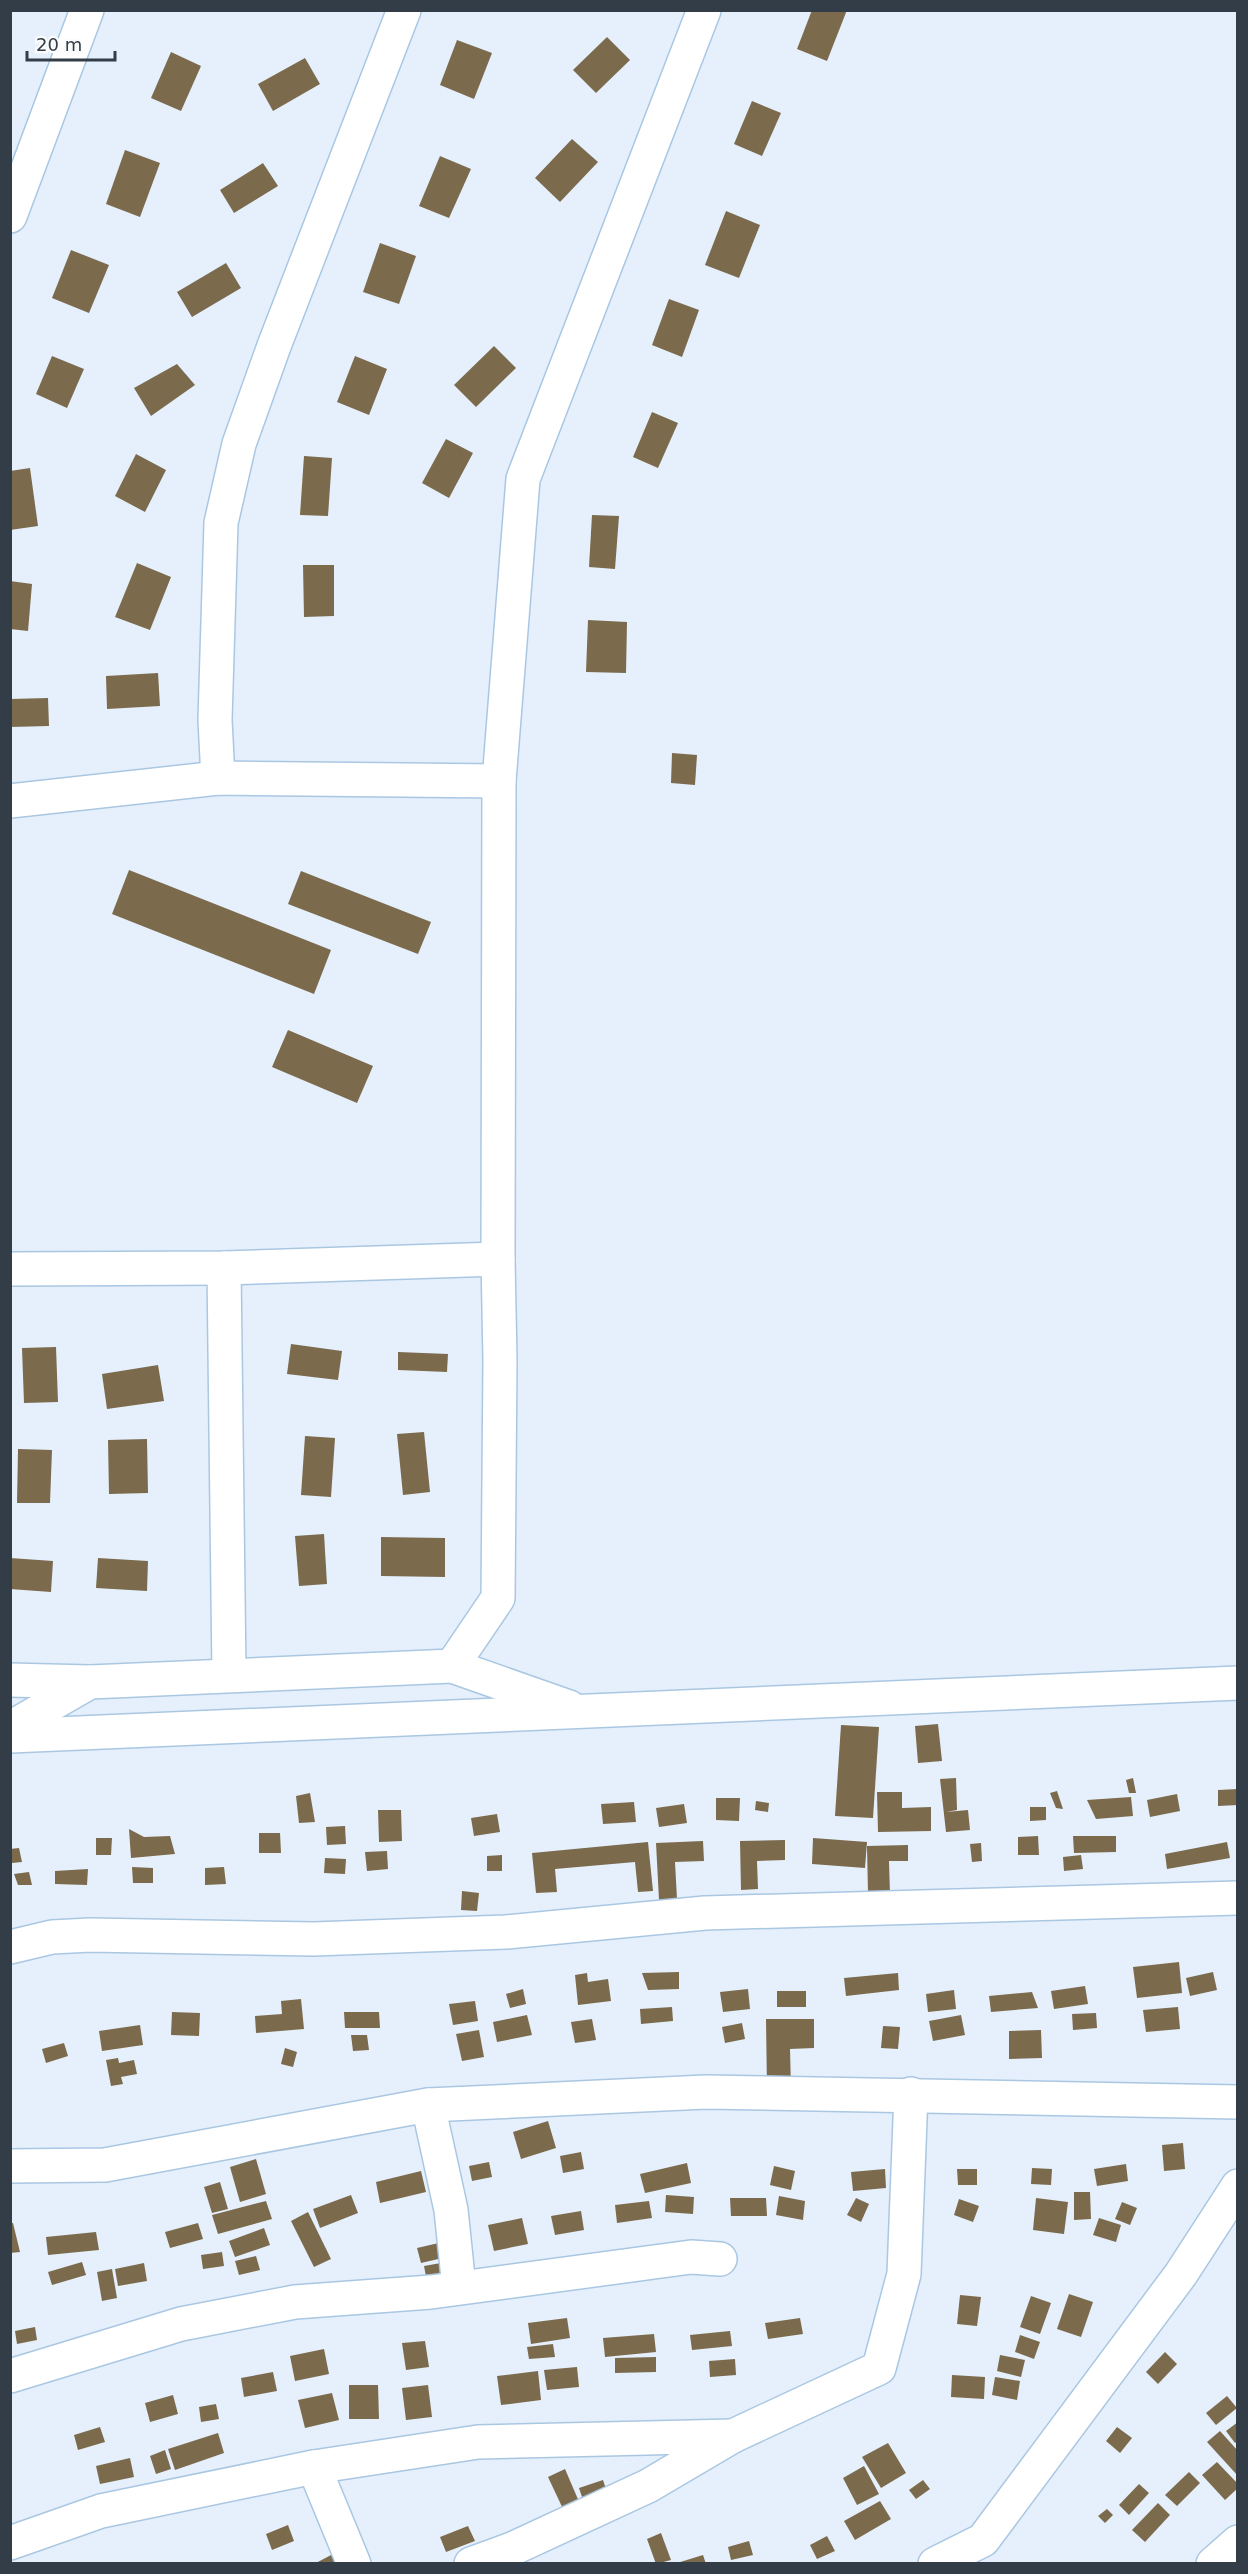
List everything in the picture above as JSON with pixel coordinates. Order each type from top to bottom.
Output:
[{"type":"street","points":[[10,216],[87,10]]},
{"type":"street","points":[[218,778],[215,720],[221,523],[239,444],[282,324],[404,10]]},
{"type":"street","points":[[452,1666],[498,1598],[499,781],[523,479],[704,10]]},
{"type":"street","points":[[10,801],[218,778],[499,781]]},
{"type":"street","points":[[10,1269],[225,1268],[498,1259]]},
{"type":"street","points":[[225,1268],[228,1675]]},
{"type":"street","points":[[10,1680],[90,1682],[452,1666],[585,1712]]},
{"type":"street","points":[[10,1728],[90,1682]]},
{"type":"street","points":[[10,1736],[1238,1683]]},
{"type":"street","points":[[10,1947],[52,1937],[90,1935],[314,1939],[506,1932],[705,1913],[1238,1898]]},
{"type":"street","points":[[10,2166],[105,2165],[428,2105],[706,2092],[911,2094],[1238,2102]]},
{"type":"street","points":[[471,2564],[512,2549],[648,2486],[733,2436],[879,2368],[904,2274],[911,2094]]},
{"type":"street","points":[[428,2105],[451,2210],[459,2287]]},
{"type":"street","points":[[935,2564],[983,2540],[1181,2274],[1238,2186]]},
{"type":"street","points":[[10,2376],[181,2324],[295,2302],[431,2292],[691,2257],[720,2259]]},
{"type":"street","points":[[10,2543],[101,2511],[314,2467],[478,2442],[733,2436]]},
{"type":"street","points":[[314,2467],[354,2564]]},
{"type":"street","points":[[1213,2564],[1238,2542]]},
{"type":"building","points":[[812,10],[847,10],[827,61],[797,49]]},
{"type":"building","points":[[607,37],[630,60],[596,93],[573,70]]},
{"type":"building","points":[[457,40],[492,53],[474,99],[440,85]]},
{"type":"building","points":[[171,52],[201,66],[181,111],[151,98]]},
{"type":"building","points":[[305,58],[320,84],[273,111],[258,84]]},
{"type":"building","points":[[752,101],[781,113],[762,156],[734,144]]},
{"type":"building","points":[[572,139],[598,162],[560,202],[535,178]]},
{"type":"building","points":[[125,150],[160,163],[140,217],[106,204]]},
{"type":"building","points":[[440,156],[471,169],[449,218],[419,206]]},
{"type":"building","points":[[263,163],[278,186],[234,213],[220,190]]},
{"type":"building","points":[[726,211],[760,225],[739,278],[705,265]]},
{"type":"building","points":[[380,243],[416,256],[399,304],[363,292]]},
{"type":"building","points":[[71,250],[109,265],[89,313],[52,298]]},
{"type":"building","points":[[226,263],[241,288],[192,317],[177,292]]},
{"type":"building","points":[[669,299],[699,310],[682,357],[652,345]]},
{"type":"building","points":[[494,346],[516,368],[476,407],[454,385]]},
{"type":"building","points":[[52,356],[84,369],[67,408],[36,394]]},
{"type":"building","points":[[355,356],[387,369],[369,415],[337,402]]},
{"type":"building","points":[[177,364],[195,385],[151,416],[134,388]]},
{"type":"building","points":[[652,412],[678,423],[658,468],[633,457]]},
{"type":"building","points":[[446,439],[473,453],[449,498],[422,483]]},
{"type":"building","points":[[136,454],[166,470],[145,512],[115,496]]},
{"type":"building","points":[[304,456],[332,458],[328,516],[300,515]]},
{"type":"building","points":[[30,468],[38,526],[10,530],[10,471]]},
{"type":"building","points":[[592,515],[619,516],[615,569],[589,567]]},
{"type":"building","points":[[137,563],[171,577],[150,630],[115,617]]},
{"type":"building","points":[[303,565],[334,565],[334,616],[304,617]]},
{"type":"building","points":[[10,581],[32,584],[28,631],[10,629]]},
{"type":"building","points":[[588,620],[627,622],[626,673],[586,672]]},
{"type":"building","points":[[158,673],[160,706],[107,709],[106,676]]},
{"type":"building","points":[[48,698],[49,726],[10,727],[10,699]]},
{"type":"building","points":[[672,753],[697,755],[695,785],[671,783]]},
{"type":"building","points":[[129,870],[331,950],[314,994],[112,914]]},
{"type":"building","points":[[301,871],[431,922],[418,954],[288,904]]},
{"type":"building","points":[[288,1030],[373,1066],[357,1103],[272,1067]]},
{"type":"building","points":[[291,1344],[342,1351],[338,1380],[287,1374]]},
{"type":"building","points":[[56,1347],[58,1402],[24,1403],[22,1348]]},
{"type":"building","points":[[398,1352],[448,1354],[447,1372],[398,1370]]},
{"type":"building","points":[[158,1365],[164,1401],[107,1409],[102,1374]]},
{"type":"building","points":[[424,1432],[430,1492],[403,1495],[397,1434]]},
{"type":"building","points":[[305,1436],[335,1438],[331,1497],[301,1495]]},
{"type":"building","points":[[147,1439],[148,1493],[109,1494],[108,1440]]},
{"type":"building","points":[[18,1449],[52,1450],[50,1503],[17,1503]]},
{"type":"building","points":[[324,1534],[327,1584],[299,1586],[295,1536]]},
{"type":"building","points":[[381,1537],[445,1538],[445,1577],[381,1576]]},
{"type":"building","points":[[10,1558],[53,1561],[51,1592],[10,1589]]},
{"type":"building","points":[[98,1558],[148,1561],[147,1591],[96,1588]]},
{"type":"building","points":[[938,1724],[942,1761],[918,1763],[915,1726]]},
{"type":"building","points":[[841,1725],[879,1727],[873,1818],[835,1816]]},
{"type":"building","points":[[956,1778],[957,1810],[946,1812],[968,1810],[970,1830],[946,1832],[940,1779]]},
{"type":"building","points":[[1133,1778],[1136,1793],[1129,1793],[1126,1780]]},
{"type":"building","points":[[1238,1789],[1238,1805],[1218,1806],[1218,1790]]},
{"type":"building","points":[[1057,1791],[1063,1809],[1056,1808],[1050,1793]]},
{"type":"building","points":[[877,1792],[902,1792],[902,1808],[931,1807],[931,1831],[878,1832]]},
{"type":"building","points":[[310,1793],[315,1822],[299,1823],[296,1796]]},
{"type":"building","points":[[1177,1794],[1180,1811],[1150,1817],[1147,1800]]},
{"type":"building","points":[[1131,1797],[1133,1816],[1096,1819],[1087,1800]]},
{"type":"building","points":[[716,1798],[740,1798],[739,1821],[716,1820]]},
{"type":"building","points":[[756,1801],[769,1803],[768,1812],[755,1810]]},
{"type":"building","points":[[634,1802],[636,1822],[603,1824],[601,1804]]},
{"type":"building","points":[[684,1804],[687,1823],[659,1827],[656,1808]]},
{"type":"building","points":[[1030,1807],[1046,1807],[1046,1820],[1030,1821]]},
{"type":"building","points":[[378,1810],[401,1810],[402,1841],[379,1842]]},
{"type":"building","points":[[497,1814],[500,1832],[474,1836],[471,1818]]},
{"type":"building","points":[[345,1826],[346,1844],[327,1845],[326,1827]]},
{"type":"building","points":[[129,1829],[144,1837],[170,1836],[175,1854],[131,1858]]},
{"type":"building","points":[[259,1833],[280,1833],[281,1853],[259,1853]]},
{"type":"building","points":[[1038,1836],[1039,1855],[1018,1855],[1018,1837]]},
{"type":"building","points":[[1073,1836],[1116,1836],[1116,1852],[1074,1853]]},
{"type":"building","points":[[96,1838],[112,1838],[111,1855],[96,1855]]},
{"type":"building","points":[[813,1838],[867,1842],[865,1868],[812,1864]]},
{"type":"building","points":[[785,1840],[785,1860],[757,1861],[758,1889],[741,1890],[740,1841]]},
{"type":"building","points":[[703,1841],[704,1861],[675,1862],[677,1899],[659,1900],[656,1843]]},
{"type":"building","points":[[648,1842],[653,1891],[638,1892],[635,1862],[555,1869],[557,1892],[536,1893],[532,1853]]},
{"type":"building","points":[[1227,1842],[1230,1858],[1167,1869],[1165,1854]]},
{"type":"building","points":[[981,1843],[982,1861],[972,1862],[970,1844]]},
{"type":"building","points":[[908,1845],[908,1861],[889,1861],[890,1894],[868,1894],[867,1846]]},
{"type":"building","points":[[19,1848],[22,1862],[12,1863],[10,1849]]},
{"type":"building","points":[[387,1851],[388,1869],[367,1871],[365,1852]]},
{"type":"building","points":[[502,1855],[502,1871],[487,1871],[487,1856]]},
{"type":"building","points":[[1081,1855],[1083,1869],[1064,1871],[1063,1857]]},
{"type":"building","points":[[325,1858],[346,1859],[345,1874],[324,1873]]},
{"type":"building","points":[[132,1867],[153,1868],[153,1883],[133,1883]]},
{"type":"building","points":[[224,1867],[226,1884],[205,1885],[205,1868]]},
{"type":"building","points":[[88,1869],[87,1885],[55,1884],[55,1871]]},
{"type":"building","points":[[29,1872],[32,1885],[18,1885],[14,1874]]},
{"type":"building","points":[[462,1891],[479,1893],[477,1911],[461,1910]]},
{"type":"building","points":[[1179,1962],[1182,1993],[1137,1998],[1133,1967]]},
{"type":"building","points":[[679,1972],[679,1989],[648,1990],[642,1973]]},
{"type":"building","points":[[1213,1972],[1217,1990],[1190,1996],[1186,1978]]},
{"type":"building","points":[[587,1973],[588,1982],[608,1979],[611,2001],[578,2005],[575,1975]]},
{"type":"building","points":[[898,1973],[899,1990],[846,1996],[844,1978]]},
{"type":"building","points":[[1085,1986],[1088,2004],[1054,2009],[1051,1991]]},
{"type":"building","points":[[523,1989],[526,2004],[510,2008],[506,1994]]},
{"type":"building","points":[[748,1989],[750,2009],[723,2012],[720,1992]]},
{"type":"building","points":[[954,1990],[956,2009],[928,2012],[926,1994]]},
{"type":"building","points":[[777,1991],[806,1991],[806,2007],[777,2007]]},
{"type":"building","points":[[1032,1992],[1038,2008],[991,2012],[989,1996]]},
{"type":"building","points":[[301,1999],[304,2029],[256,2033],[255,2016],[282,2014],[281,2001]]},
{"type":"building","points":[[475,2001],[478,2021],[453,2025],[449,2004]]},
{"type":"building","points":[[672,2007],[673,2021],[641,2024],[640,2009]]},
{"type":"building","points":[[1178,2007],[1180,2029],[1146,2032],[1143,2010]]},
{"type":"building","points":[[172,2012],[200,2013],[199,2036],[171,2035]]},
{"type":"building","points":[[344,2012],[379,2012],[380,2028],[345,2028]]},
{"type":"building","points":[[1096,2013],[1097,2028],[1073,2030],[1072,2014]]},
{"type":"building","points":[[527,2015],[532,2035],[497,2042],[493,2022]]},
{"type":"building","points":[[961,2015],[965,2035],[933,2041],[929,2021]]},
{"type":"building","points":[[592,2019],[596,2040],[575,2043],[571,2022]]},
{"type":"building","points":[[766,2019],[814,2019],[814,2048],[790,2049],[791,2089],[767,2090]]},
{"type":"building","points":[[742,2023],[745,2039],[725,2043],[722,2027]]},
{"type":"building","points":[[140,2025],[143,2045],[102,2051],[99,2031]]},
{"type":"building","points":[[883,2026],[900,2027],[898,2049],[881,2048]]},
{"type":"building","points":[[479,2030],[484,2057],[462,2061],[456,2034]]},
{"type":"building","points":[[1041,2030],[1042,2058],[1009,2059],[1009,2031]]},
{"type":"building","points":[[351,2035],[367,2035],[369,2050],[353,2051]]},
{"type":"building","points":[[64,2043],[68,2056],[46,2063],[42,2049]]},
{"type":"building","points":[[285,2048],[297,2052],[293,2067],[281,2064]]},
{"type":"building","points":[[118,2058],[119,2063],[134,2060],[137,2074],[121,2077],[123,2084],[111,2086],[106,2060]]},
{"type":"building","points":[[548,2121],[556,2148],[521,2159],[513,2132]]},
{"type":"building","points":[[1183,2143],[1185,2169],[1164,2171],[1162,2145]]},
{"type":"building","points":[[581,2152],[584,2169],[563,2173],[560,2156]]},
{"type":"building","points":[[256,2159],[266,2194],[240,2202],[230,2167]]},
{"type":"building","points":[[489,2162],[492,2177],[472,2181],[469,2166]]},
{"type":"building","points":[[687,2163],[691,2183],[645,2193],[640,2174]]},
{"type":"building","points":[[1126,2164],[1128,2181],[1097,2186],[1094,2169]]},
{"type":"building","points":[[774,2166],[795,2171],[791,2190],[770,2185]]},
{"type":"building","points":[[1032,2168],[1052,2169],[1051,2185],[1031,2184]]},
{"type":"building","points":[[885,2169],[886,2188],[853,2191],[851,2172]]},
{"type":"building","points":[[957,2169],[977,2169],[977,2185],[958,2185]]},
{"type":"building","points":[[421,2171],[426,2192],[380,2203],[376,2182]]},
{"type":"building","points":[[220,2182],[228,2209],[212,2213],[204,2187]]},
{"type":"building","points":[[1074,2192],[1090,2192],[1091,2219],[1074,2220]]},
{"type":"building","points":[[351,2195],[358,2213],[320,2228],[313,2209]]},
{"type":"building","points":[[666,2195],[694,2197],[693,2214],[665,2212]]},
{"type":"building","points":[[779,2196],[805,2201],[803,2220],[776,2215]]},
{"type":"building","points":[[730,2198],[766,2198],[767,2216],[731,2216]]},
{"type":"building","points":[[856,2198],[869,2204],[861,2222],[847,2215]]},
{"type":"building","points":[[1036,2198],[1068,2202],[1064,2234],[1033,2230]]},
{"type":"building","points":[[959,2199],[979,2206],[973,2222],[954,2215]]},
{"type":"building","points":[[266,2201],[272,2219],[218,2234],[212,2215]]},
{"type":"building","points":[[649,2201],[652,2218],[617,2223],[615,2205]]},
{"type":"building","points":[[1122,2202],[1137,2208],[1130,2225],[1115,2219]]},
{"type":"building","points":[[581,2211],[584,2230],[555,2235],[551,2216]]},
{"type":"building","points":[[308,2212],[331,2259],[314,2267],[291,2221]]},
{"type":"building","points":[[522,2218],[528,2244],[494,2251],[488,2225]]},
{"type":"building","points":[[1099,2218],[1121,2225],[1116,2242],[1093,2235]]},
{"type":"building","points":[[10,2223],[13,2223],[20,2252],[10,2253]]},
{"type":"building","points":[[198,2223],[203,2239],[170,2248],[165,2232]]},
{"type":"building","points":[[264,2228],[270,2245],[235,2257],[229,2241]]},
{"type":"building","points":[[96,2232],[99,2250],[48,2255],[46,2237]]},
{"type":"building","points":[[443,2242],[447,2257],[421,2263],[417,2248]]},
{"type":"building","points":[[222,2252],[224,2266],[203,2269],[201,2255]]},
{"type":"building","points":[[256,2256],[260,2270],[239,2275],[235,2261]]},
{"type":"building","points":[[82,2262],[86,2275],[52,2285],[48,2272]]},
{"type":"building","points":[[144,2263],[147,2281],[118,2286],[115,2269]]},
{"type":"building","points":[[441,2263],[445,2278],[427,2282],[424,2266]]},
{"type":"building","points":[[112,2269],[117,2298],[102,2301],[97,2272]]},
{"type":"building","points":[[1069,2294],[1093,2302],[1081,2337],[1057,2329]]},
{"type":"building","points":[[960,2295],[981,2297],[977,2326],[957,2324]]},
{"type":"building","points":[[1031,2296],[1051,2303],[1040,2334],[1020,2327]]},
{"type":"building","points":[[567,2318],[570,2338],[531,2344],[528,2323]]},
{"type":"building","points":[[800,2318],[803,2334],[768,2339],[765,2323]]},
{"type":"building","points":[[35,2327],[37,2340],[17,2344],[15,2331]]},
{"type":"building","points":[[730,2331],[732,2346],[692,2350],[690,2335]]},
{"type":"building","points":[[654,2334],[656,2352],[605,2357],[603,2338]]},
{"type":"building","points":[[1020,2335],[1040,2342],[1034,2359],[1015,2352]]},
{"type":"building","points":[[425,2341],[429,2367],[406,2370],[402,2343]]},
{"type":"building","points":[[553,2344],[555,2357],[529,2359],[527,2347]]},
{"type":"building","points":[[324,2349],[329,2374],[295,2381],[290,2356]]},
{"type":"building","points":[[1165,2352],[1177,2364],[1158,2384],[1146,2372]]},
{"type":"building","points":[[1000,2355],[1025,2360],[1021,2377],[997,2371]]},
{"type":"building","points":[[656,2357],[656,2372],[615,2373],[615,2358]]},
{"type":"building","points":[[735,2359],[736,2375],[710,2377],[709,2361]]},
{"type":"building","points":[[577,2367],[579,2387],[547,2390],[544,2370]]},
{"type":"building","points":[[538,2371],[541,2400],[501,2405],[497,2376]]},
{"type":"building","points":[[273,2372],[277,2391],[244,2397],[241,2378]]},
{"type":"building","points":[[952,2375],[985,2377],[984,2399],[951,2397]]},
{"type":"building","points":[[995,2377],[1020,2381],[1017,2400],[992,2395]]},
{"type":"building","points":[[349,2385],[378,2385],[379,2419],[349,2419]]},
{"type":"building","points":[[428,2385],[432,2417],[406,2420],[402,2388]]},
{"type":"building","points":[[332,2393],[339,2420],[305,2428],[298,2400]]},
{"type":"building","points":[[173,2395],[178,2414],[150,2422],[145,2403]]},
{"type":"building","points":[[1227,2396],[1237,2408],[1216,2425],[1206,2413]]},
{"type":"building","points":[[216,2404],[219,2419],[201,2422],[199,2407]]},
{"type":"building","points":[[1238,2422],[1238,2441],[1235,2443],[1226,2431]]},
{"type":"building","points":[[100,2427],[105,2442],[78,2450],[74,2435]]},
{"type":"building","points":[[1117,2427],[1132,2438],[1120,2453],[1106,2441]]},
{"type":"building","points":[[1220,2431],[1238,2451],[1238,2476],[1207,2442]]},
{"type":"building","points":[[218,2433],[224,2453],[175,2470],[168,2449]]},
{"type":"building","points":[[888,2443],[906,2473],[881,2488],[862,2457]]},
{"type":"building","points":[[165,2450],[171,2469],[156,2474],[150,2456]]},
{"type":"building","points":[[130,2458],[134,2477],[100,2484],[96,2466]]},
{"type":"building","points":[[1217,2462],[1238,2484],[1238,2488],[1225,2500],[1202,2475]]},
{"type":"building","points":[[864,2466],[879,2494],[857,2505],[843,2478]]},
{"type":"building","points":[[565,2469],[580,2504],[564,2511],[548,2477]]},
{"type":"building","points":[[1189,2472],[1200,2483],[1177,2506],[1165,2495]]},
{"type":"building","points":[[603,2480],[608,2495],[584,2503],[579,2488]]},
{"type":"building","points":[[923,2480],[930,2489],[916,2499],[909,2490]]},
{"type":"building","points":[[1139,2484],[1149,2493],[1129,2515],[1119,2505]]},
{"type":"building","points":[[880,2501],[891,2519],[855,2540],[844,2521]]},
{"type":"building","points":[[1158,2503],[1170,2515],[1145,2542],[1132,2530]]},
{"type":"building","points":[[1107,2509],[1113,2515],[1105,2523],[1098,2516]]},
{"type":"building","points":[[288,2525],[294,2541],[272,2550],[266,2534]]},
{"type":"building","points":[[468,2526],[475,2541],[446,2552],[440,2537]]},
{"type":"building","points":[[661,2533],[671,2560],[656,2564],[647,2539]]},
{"type":"building","points":[[827,2536],[835,2551],[817,2559],[810,2545]]},
{"type":"building","points":[[749,2541],[753,2555],[731,2560],[728,2547]]},
{"type":"building","points":[[333,2554],[337,2564],[314,2564]]},
{"type":"building","points":[[703,2555],[706,2564],[677,2563]]}]
